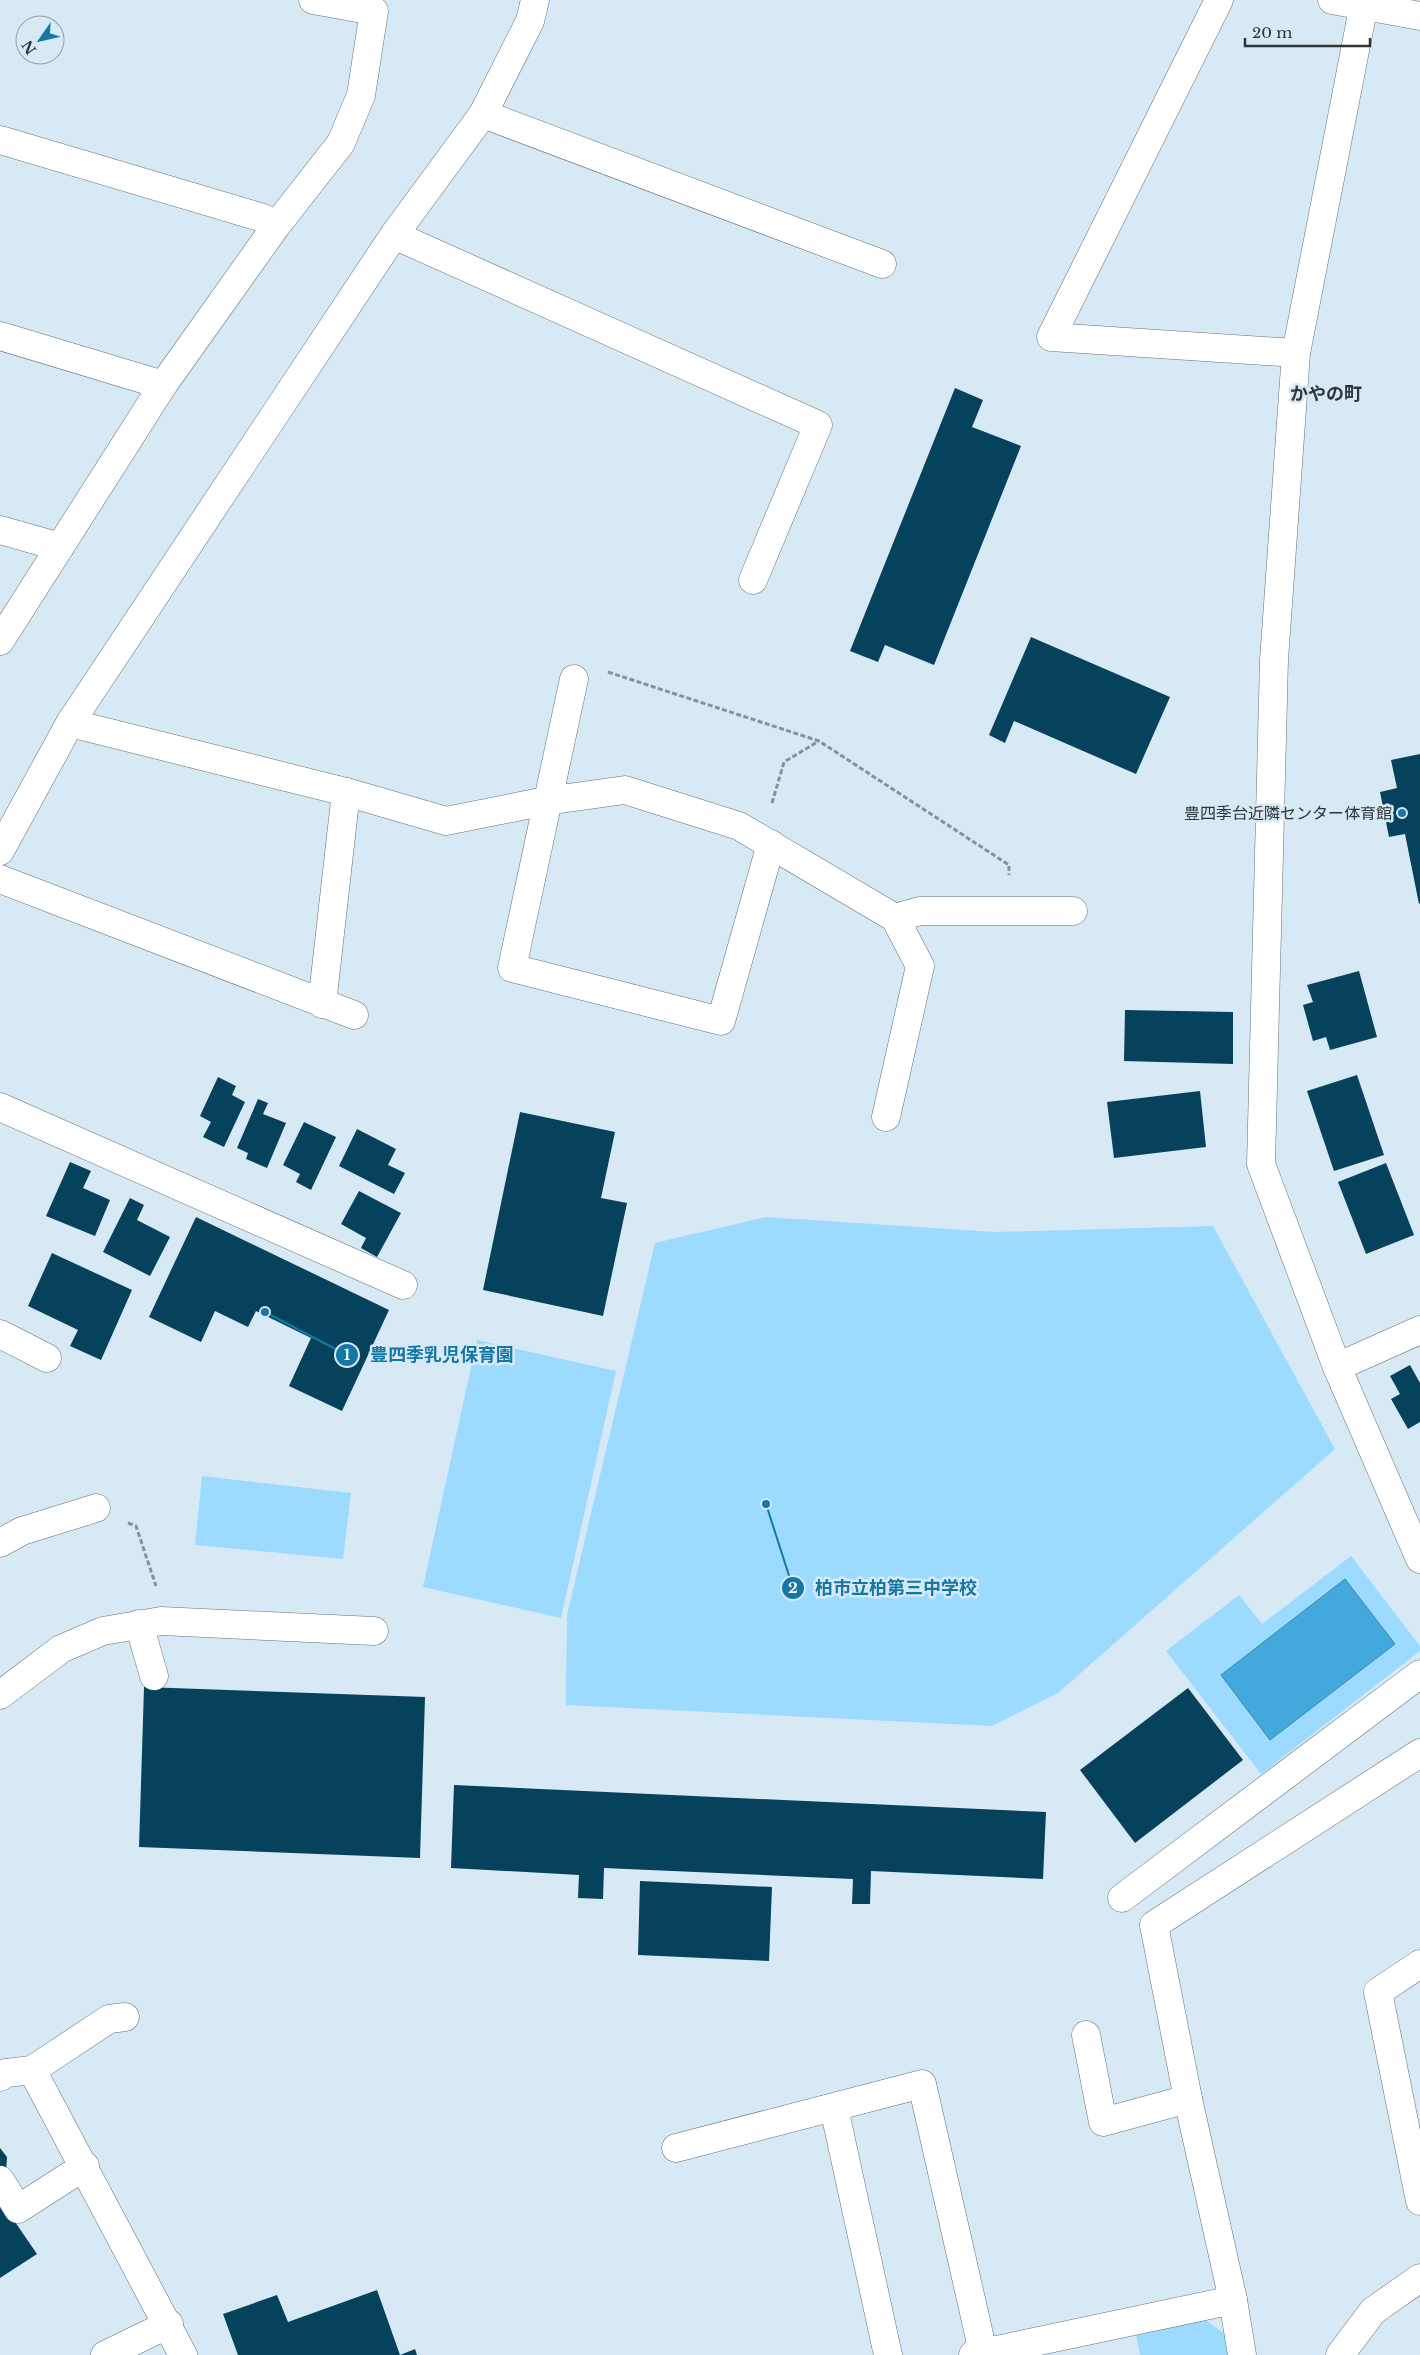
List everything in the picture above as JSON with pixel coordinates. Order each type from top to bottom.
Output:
[{"type":"street","points":[[0,641],[162,385],[276,226],[341,144],[361,95],[374,11],[313,0]]},
{"type":"street","points":[[0,851],[70,723],[394,235],[483,114],[530,21],[535,0]]},
{"type":"street","points":[[1219,0],[1051,337],[1296,353]]},
{"type":"street","points":[[1332,0],[1364,4],[1420,16]]},
{"type":"street","points":[[1364,4],[1296,353],[1274,660],[1261,1164],[1337,1367],[1420,1559]]},
{"type":"street","points":[[483,114],[882,264]]},
{"type":"street","points":[[0,140],[263,218],[276,226]]},
{"type":"street","points":[[394,235],[818,425],[753,580]]},
{"type":"street","points":[[0,336],[162,385]]},
{"type":"street","points":[[0,530],[60,547]]},
{"type":"street","points":[[574,679],[546,801],[512,968],[721,1021],[766,842]]},
{"type":"street","points":[[70,723],[346,792],[446,821],[546,801],[625,790],[739,826],[895,918],[920,966],[886,1117]]},
{"type":"street","points":[[322,1004],[346,792]]},
{"type":"street","points":[[0,880],[354,1015]]},
{"type":"street","points":[[895,918],[920,911],[1073,911]]},
{"type":"street","points":[[0,1107],[403,1285]]},
{"type":"street","points":[[1337,1367],[1420,1330]]},
{"type":"street","points":[[0,1334],[47,1358]]},
{"type":"street","points":[[0,1543],[22,1531],[96,1508]]},
{"type":"street","points":[[0,1695],[61,1649],[103,1631],[139,1624],[161,1621],[374,1631]]},
{"type":"street","points":[[139,1624],[154,1676]]},
{"type":"street","points":[[1122,1898],[1420,1674]]},
{"type":"street","points":[[1242,2355],[1233,2300],[1188,2099],[1154,1925],[1420,1753]]},
{"type":"street","points":[[1420,1964],[1378,1992],[1420,2201]]},
{"type":"street","points":[[0,2077],[6,2073],[32,2070],[109,2019],[125,2018]]},
{"type":"street","points":[[1086,2034],[1103,2122],[1188,2099]]},
{"type":"street","points":[[32,2070],[85,2166],[183,2355]]},
{"type":"street","points":[[676,2148],[922,2084],[978,2354],[1233,2300]]},
{"type":"street","points":[[834,2108],[888,2355]]},
{"type":"street","points":[[0,2180],[18,2209],[85,2166]]},
{"type":"street","points":[[1340,2355],[1374,2311],[1420,2278]]},
{"type":"street","points":[[106,2355],[168,2324]]},
{"type":"path","points":[[574,679],[578,663],[819,741],[1009,864],[1009,911]]},
{"type":"path","points":[[766,842],[784,762],[819,741]]},
{"type":"path","points":[[96,1508],[136,1526],[157,1589]]},
{"type":"shaded area","points":[[766,1217],[994,1232],[1213,1226],[1335,1449],[1058,1693],[992,1726],[566,1705],[567,1615],[655,1243]]},
{"type":"shaded area","points":[[477,1340],[616,1371],[561,1618],[423,1587]]},
{"type":"shaded area","points":[[202,1476],[351,1493],[343,1559],[195,1545]]},
{"type":"shaded area","points":[[1351,1556],[1420,1646],[1420,1651],[1261,1774],[1166,1651],[1239,1595],[1262,1624]]},
{"type":"shaded area","points":[[1345,1579],[1395,1644],[1270,1740],[1221,1675]]},
{"type":"shaded area","points":[[1203,2318],[1230,2338],[1232,2355],[1140,2355],[1136,2334]]},
{"type":"building","points":[[955,388],[983,400],[972,427],[1021,446],[934,665],[885,645],[878,662],[850,651]]},
{"type":"building","points":[[1031,637],[1170,697],[1136,774],[1014,721],[1005,743],[989,735]]},
{"type":"building","name":"豊四季台近隣センター体育館","points":[[1420,754],[1419,904],[1405,834],[1389,837],[1380,792],[1397,788],[1391,760]]},
{"type":"building","points":[[1359,971],[1377,1037],[1330,1050],[1326,1037],[1313,1041],[1303,1005],[1313,1002],[1307,985]]},
{"type":"building","points":[[1125,1010],[1233,1012],[1233,1064],[1124,1061]]},
{"type":"building","points":[[1357,1075],[1384,1155],[1334,1171],[1307,1091]]},
{"type":"building","points":[[218,1077],[236,1086],[232,1095],[245,1102],[224,1147],[203,1137],[211,1122],[200,1116]]},
{"type":"building","points":[[1200,1091],[1206,1147],[1114,1158],[1107,1102]]},
{"type":"building","points":[[258,1099],[268,1103],[263,1114],[286,1123],[267,1168],[246,1159],[248,1153],[237,1148]]},
{"type":"building","points":[[520,1112],[615,1132],[601,1198],[627,1203],[603,1316],[483,1290]]},
{"type":"building","points":[[304,1122],[336,1137],[311,1190],[296,1182],[300,1174],[283,1165]]},
{"type":"building","points":[[357,1129],[396,1149],[388,1165],[405,1173],[394,1194],[339,1166]]},
{"type":"building","points":[[70,1162],[91,1171],[83,1188],[110,1200],[95,1236],[46,1216]]},
{"type":"building","points":[[1386,1163],[1414,1235],[1366,1254],[1338,1182]]},
{"type":"building","points":[[359,1191],[401,1213],[377,1257],[361,1248],[366,1238],[341,1224]]},
{"type":"building","points":[[130,1198],[144,1205],[137,1220],[170,1237],[150,1276],[103,1252]]},
{"type":"building","points":[[196,1217],[389,1310],[342,1411],[289,1386],[311,1338],[256,1311],[248,1327],[215,1311],[201,1342],[149,1317]]},
{"type":"building","points":[[52,1253],[132,1290],[101,1360],[70,1346],[78,1330],[28,1306]]},
{"type":"building","points":[[1410,1365],[1420,1383],[1420,1422],[1408,1429],[1391,1399],[1400,1394],[1390,1376]]},
{"type":"building","points":[[144,1687],[425,1697],[420,1858],[139,1847]]},
{"type":"building","points":[[1188,1688],[1243,1760],[1135,1843],[1080,1770]]},
{"type":"building","points":[[454,1785],[1046,1812],[1043,1879],[871,1871],[870,1904],[852,1904],[853,1879],[604,1868],[603,1899],[578,1898],[579,1875],[451,1868]]},
{"type":"building","points":[[640,1881],[772,1887],[769,1961],[638,1955]]},
{"type":"building","points":[[0,2148],[7,2157],[6,2173],[0,2176]]},
{"type":"building","points":[[0,2200],[37,2254],[0,2278]]},
{"type":"building","points":[[377,2290],[400,2355],[238,2355],[223,2314],[277,2295],[288,2322]]},
{"type":"building","points":[[415,2349],[417,2355],[400,2355]]},
{"type":"place","name":"豊四季台近隣センター体育館","points":[[1402,813]]},
{"type":"place","name":"豊四季乳児保育園","points":[[265,1312]]},
{"type":"place","name":"柏市立柏第三中学校","points":[[766,1504]]},
{"type":"district","name":"かやの町","points":[[1326,394]]}]
